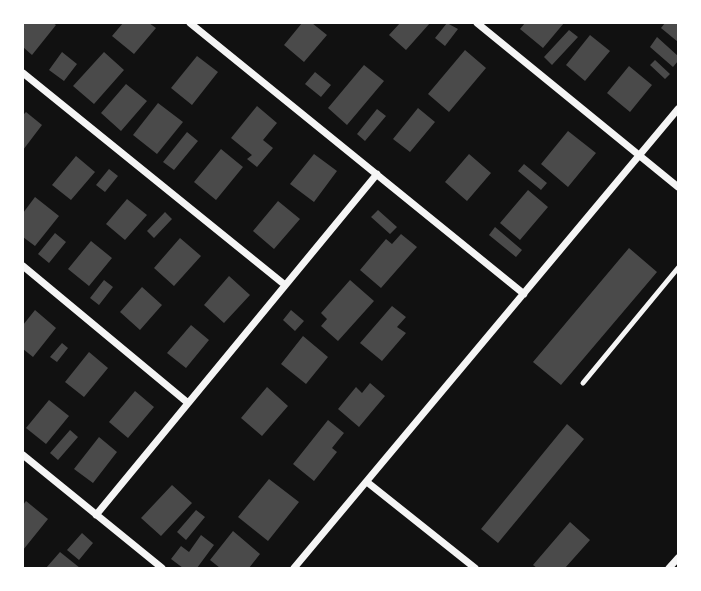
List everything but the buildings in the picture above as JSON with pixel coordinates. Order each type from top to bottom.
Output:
[{"type":"street","points":[[190,23],[524,294]]},
{"type":"street","points":[[477,23],[678,187]]},
{"type":"street","points":[[23,73],[285,285]]},
{"type":"street","points":[[295,568],[678,108]]},
{"type":"street","points":[[96,514],[377,174]]},
{"type":"street","points":[[23,266],[188,403]]},
{"type":"street","points":[[23,455],[162,568]]},
{"type":"street","points":[[367,482],[475,568]]},
{"type":"street","points":[[669,568],[678,558]]},
{"type":"lane","points":[[583,383],[678,268]]}]
